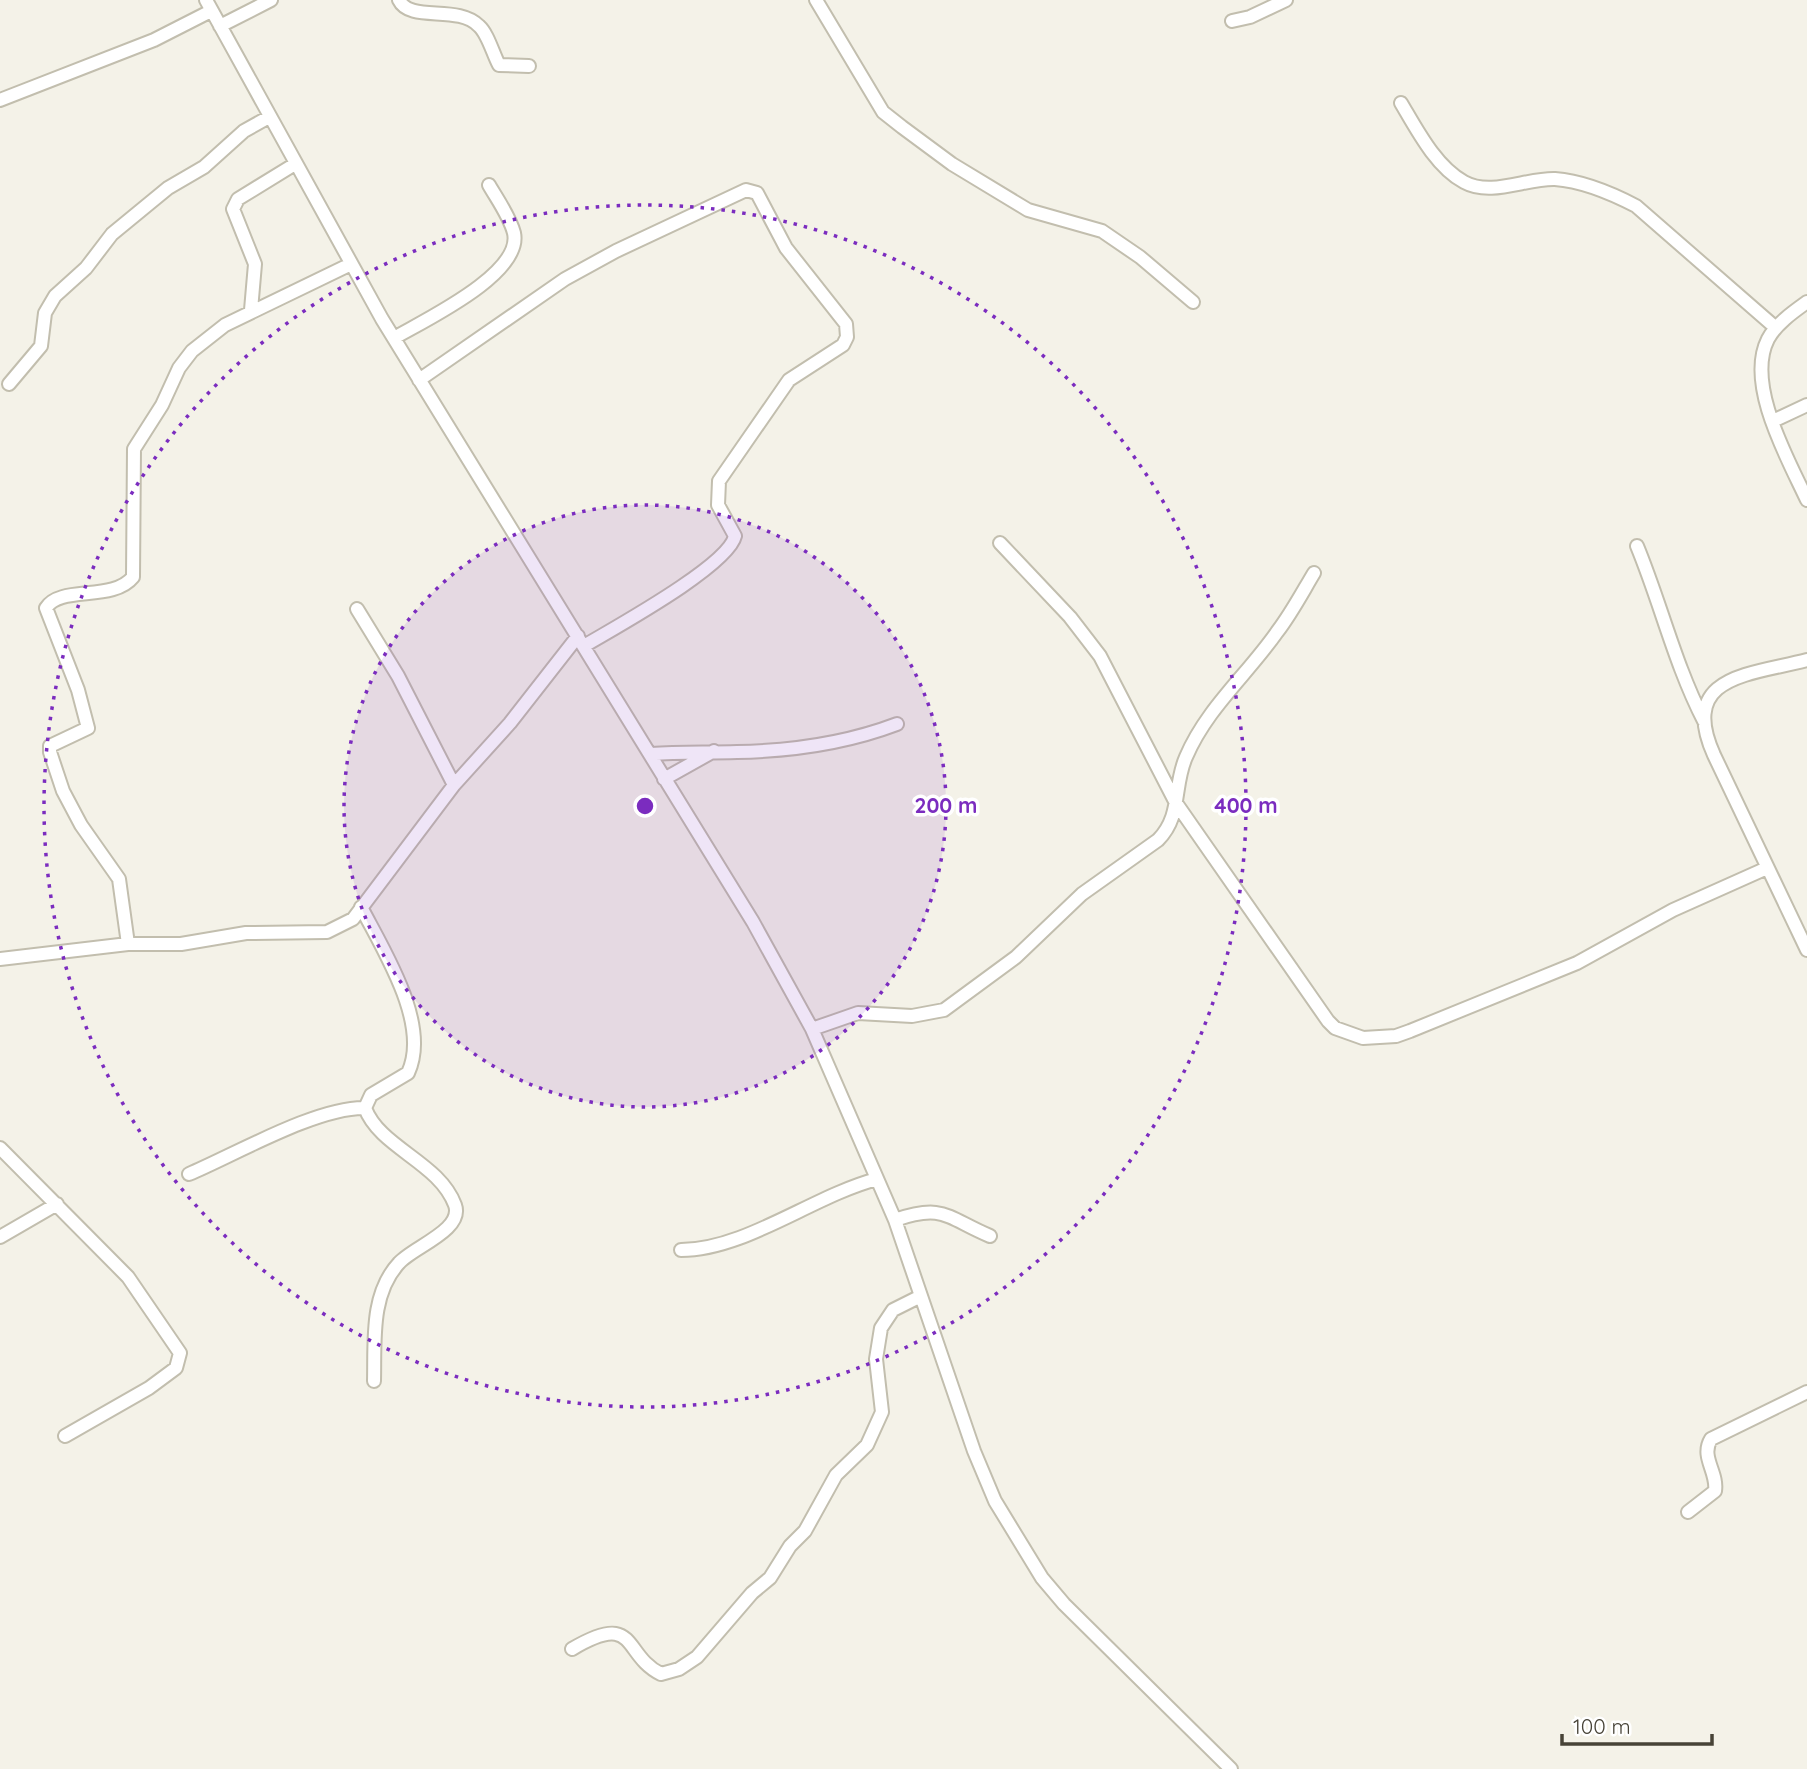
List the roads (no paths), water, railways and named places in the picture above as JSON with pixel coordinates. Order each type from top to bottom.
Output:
[{"type":"street","points":[[220,26],[271,0]]},
{"type":"street","points":[[399,0],[402,7],[414,13],[436,11],[461,15],[479,26],[499,65],[529,66]]},
{"type":"street","points":[[816,0],[883,111],[902,127],[952,164],[1028,210],[1102,231],[1140,257],[1193,302]]},
{"type":"street","points":[[1232,20],[1250,17],[1286,0]]},
{"type":"street","points":[[0,100],[154,40],[209,5],[394,338],[753,922],[812,1029],[895,1220],[974,1451],[995,1501],[1026,1554],[1064,1604],[1231,1769]]},
{"type":"street","points":[[1401,103],[1445,168],[1465,183],[1497,187],[1558,179],[1619,197],[1636,206],[1776,328]]},
{"type":"street","points":[[9,384],[44,340],[44,313],[49,304],[86,268],[112,234],[168,188],[204,167],[244,131],[269,117]]},
{"type":"street","points":[[251,310],[255,264],[233,209],[238,199],[295,164]]},
{"type":"street","points":[[394,338],[450,306],[499,271],[512,247],[514,234],[489,185]]},
{"type":"street","points":[[0,959],[128,944],[181,944],[246,933],[327,932],[353,919],[454,785],[581,641],[660,600],[714,562],[733,545],[735,536],[718,505],[719,481],[789,380],[842,345],[847,337],[846,324],[820,287],[786,248],[757,193],[746,190],[616,251],[565,279],[419,380]]},
{"type":"street","points":[[128,944],[119,879],[81,825],[63,791],[50,752],[50,746],[88,728],[78,690],[46,608],[49,603],[61,598],[119,588],[133,577],[134,449],[136,442],[153,421],[179,368],[192,351],[225,325],[251,310],[351,264]]},
{"type":"street","points":[[1807,302],[1776,328],[1768,340],[1761,374],[1773,421],[1807,500]]},
{"type":"street","points":[[1773,421],[1807,405]]},
{"type":"street","points":[[1000,543],[1070,617],[1100,656],[1176,803],[1335,1028],[1363,1038],[1396,1036],[1410,1031],[1577,963],[1673,910],[1767,868]]},
{"type":"street","points":[[1637,546],[1669,640],[1704,722],[1710,746],[1807,950]]},
{"type":"street","points":[[812,1029],[858,1013],[912,1016],[944,1010],[1016,957],[1082,894],[1168,831],[1177,811],[1179,774],[1200,728],[1277,633],[1314,573]]},
{"type":"street","points":[[357,609],[398,676],[454,785]]},
{"type":"street","points":[[1704,722],[1707,700],[1717,686],[1807,660]]},
{"type":"street","points":[[651,754],[714,751],[734,753],[827,743],[863,737],[897,724]]},
{"type":"street","points":[[664,779],[714,751]]},
{"type":"street","points":[[361,908],[401,985],[410,1015],[414,1056],[408,1073],[371,1095],[365,1108]]},
{"type":"street","points":[[189,1174],[310,1119],[349,1108],[365,1108]]},
{"type":"street","points":[[365,1108],[381,1131],[441,1182],[456,1207],[457,1217],[450,1226],[399,1263],[385,1285],[375,1318],[374,1381]]},
{"type":"street","points":[[0,1149],[128,1277],[180,1353],[176,1368],[158,1381],[65,1436]]},
{"type":"street","points":[[681,1250],[697,1250],[731,1241],[815,1201],[877,1179]]},
{"type":"street","points":[[0,1237],[57,1205]]},
{"type":"street","points":[[895,1220],[918,1212],[940,1212],[990,1236]]},
{"type":"street","points":[[572,1649],[588,1639],[621,1635],[632,1641],[643,1658],[661,1674],[679,1669],[697,1657],[752,1593],[770,1578],[790,1546],[805,1531],[836,1475],[867,1445],[882,1412],[876,1359],[881,1328],[893,1310],[920,1296]]},
{"type":"street","points":[[1688,1512],[1715,1491],[1717,1481],[1707,1453],[1711,1439],[1807,1392]]}]
